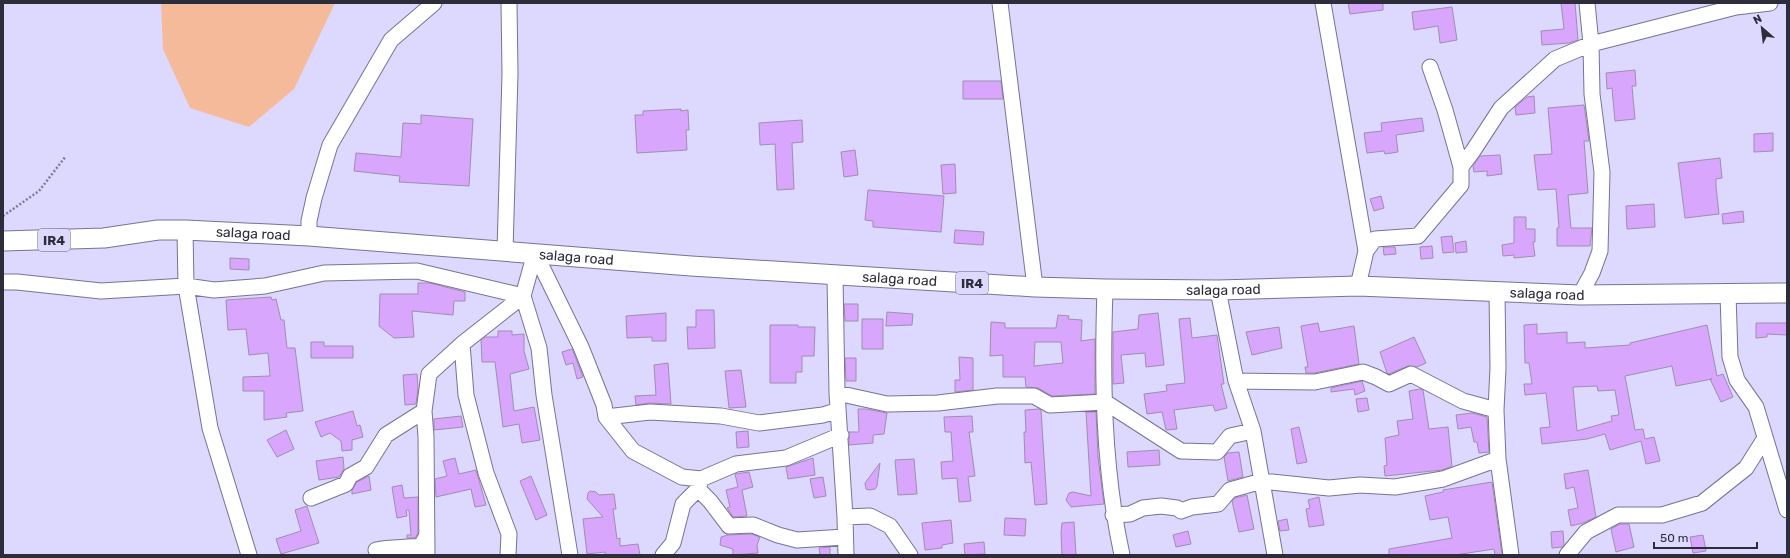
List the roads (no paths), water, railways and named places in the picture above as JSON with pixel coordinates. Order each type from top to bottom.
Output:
[{"type":"main road","name":"salaga road","points":[[3,241],[104,238],[158,230],[185,230],[309,236],[835,276],[1034,287],[1218,290],[1358,286],[1580,294],[1787,293]]},
{"type":"street","points":[[309,236],[309,221],[314,198],[330,145],[391,40],[434,3]]},
{"type":"street","points":[[505,251],[510,74],[510,3]]},
{"type":"street","points":[[1000,3],[1034,287]]},
{"type":"street","points":[[1323,3],[1366,251],[1358,286]]},
{"type":"street","points":[[1580,294],[1592,273],[1600,251],[1602,172],[1592,94],[1591,44],[1587,3]]},
{"type":"street","points":[[1461,167],[1473,152],[1501,108],[1555,59],[1591,44],[1736,7],[1770,3]]},
{"type":"street","points":[[1366,251],[1375,239],[1418,236],[1461,185],[1461,167],[1445,110],[1430,67]]},
{"type":"street","points":[[185,230],[186,286],[210,428],[249,555]]},
{"type":"street","points":[[535,253],[523,296],[539,348],[544,394],[570,555]]},
{"type":"street","points":[[535,253],[581,347],[604,405],[606,417],[633,451],[682,477],[700,484],[710,502],[729,526],[753,525],[778,536],[797,540],[845,536]]},
{"type":"street","points":[[3,282],[18,282],[101,291],[186,286],[214,290],[265,286],[324,273],[417,271],[523,296]]},
{"type":"street","points":[[835,276],[837,394],[846,555]]},
{"type":"street","points":[[1105,289],[1103,359],[1105,402],[1113,515],[1122,555]]},
{"type":"street","points":[[1218,290],[1236,380],[1253,431],[1275,555]]},
{"type":"street","points":[[1497,291],[1498,368],[1496,410],[1498,459],[1511,555]]},
{"type":"street","points":[[1728,294],[1730,356],[1737,380],[1756,407],[1787,510]]},
{"type":"street","points":[[427,555],[426,437],[424,411],[429,374],[462,344],[523,296]]},
{"type":"street","points":[[462,344],[466,395],[486,473],[509,534],[508,555]]},
{"type":"street","points":[[1236,380],[1315,382],[1363,372],[1376,376],[1389,384],[1411,374],[1463,401],[1496,410]]},
{"type":"street","points":[[837,394],[887,404],[938,403],[997,396],[1034,396],[1050,405],[1105,402],[1181,452],[1216,452],[1230,436],[1253,431]]},
{"type":"street","points":[[606,417],[650,412],[721,416],[759,423],[823,415],[838,410]]},
{"type":"street","points":[[311,498],[346,484],[350,476],[366,467],[386,435],[424,411]]},
{"type":"street","points":[[663,555],[673,543],[683,504],[700,484],[736,464],[786,458],[840,435]]},
{"type":"street","points":[[1567,555],[1586,532],[1618,515],[1662,515],[1702,503],[1746,468],[1765,438]]},
{"type":"street","points":[[1113,515],[1130,514],[1143,508],[1161,506],[1177,508],[1181,511],[1192,507],[1218,504],[1230,490],[1262,481],[1329,488],[1360,485],[1395,487],[1443,479],[1498,459]]},
{"type":"street","points":[[845,517],[870,516],[890,526],[910,555]]},
{"type":"street","points":[[376,550],[391,547],[403,548],[421,546],[426,536]]}]
